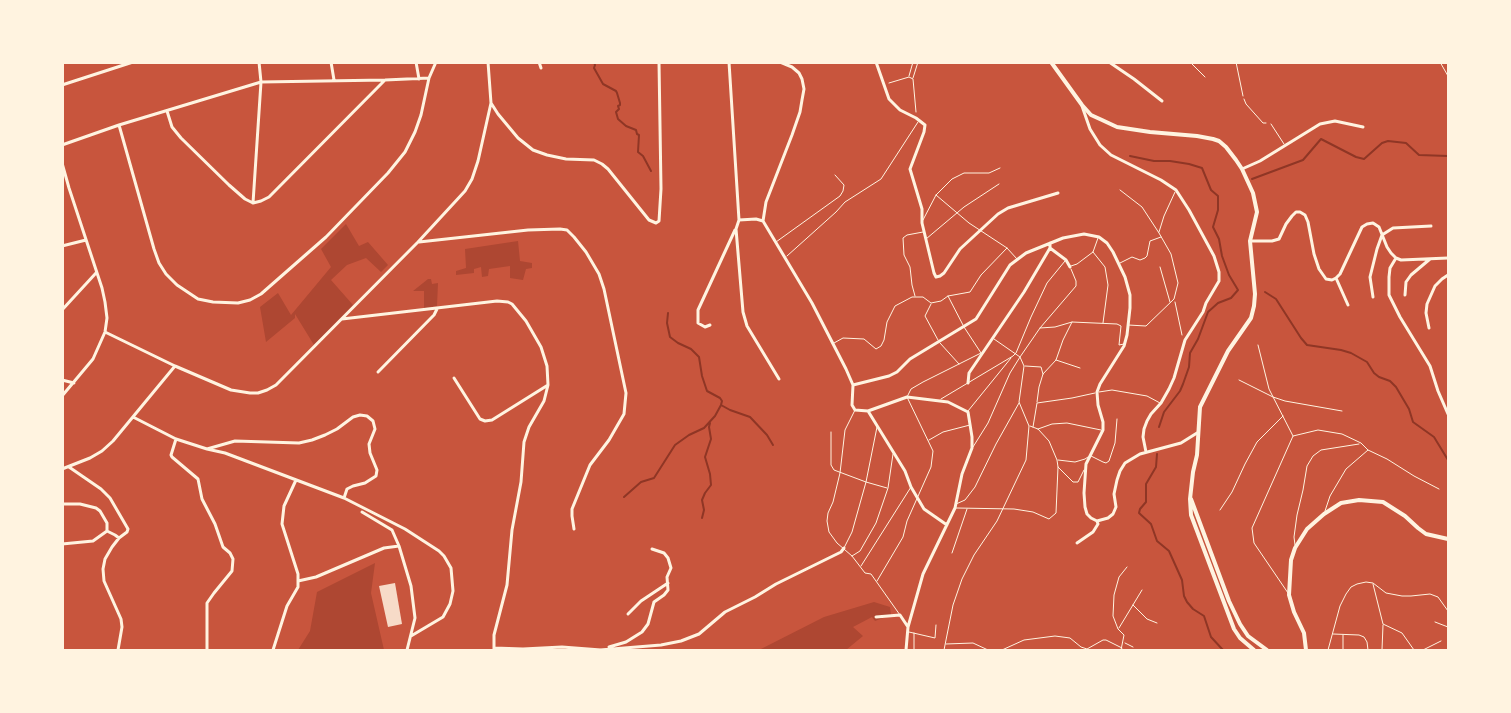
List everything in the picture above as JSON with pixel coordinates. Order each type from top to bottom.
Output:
[{"type":"street","points":[[62,85],[133,62]]},
{"type":"street","points":[[253,203],[261,82],[259,62]]},
{"type":"street","points":[[331,62],[334,80]]},
{"type":"street","points":[[416,62],[419,79]]},
{"type":"street","points":[[119,125],[154,249],[159,263],[166,274],[177,285],[198,299],[238,303],[250,300],[261,294],[290,269],[326,237],[388,173],[405,152],[415,132],[421,115],[429,78],[436,62]]},
{"type":"street","points":[[105,332],[175,366],[231,390],[258,393],[276,384],[418,242],[465,192],[472,179],[482,147],[491,103],[488,62]]},
{"type":"street","points":[[539,62],[541,68]]},
{"type":"street","points":[[491,103],[518,138],[533,150],[566,159],[594,160],[602,164],[649,220],[656,223],[659,221],[662,189],[659,62]]},
{"type":"street","points":[[710,325],[705,327],[698,323],[698,310],[739,220],[729,62]]},
{"type":"street","points":[[780,62],[799,74],[804,89],[800,112],[784,159],[766,202],[763,221],[812,303],[853,385],[852,405],[854,410],[868,410],[907,397],[948,402],[968,412],[972,448],[962,474],[955,507],[923,574],[908,627],[906,650]]},
{"type":"street","points":[[876,62],[883,85],[892,103],[900,110],[923,122],[925,127],[910,169],[922,209],[922,223],[936,276],[944,273],[960,249],[998,214],[1008,208],[1058,193]]},
{"type":"street","points":[[1051,62],[1091,115],[1117,127],[1214,139],[1226,147],[1242,169],[1253,194],[1257,212],[1250,241],[1255,294],[1251,318],[1228,351],[1200,407],[1197,455],[1190,497],[1190,515],[1234,629],[1240,638],[1254,650]]},
{"type":"street","points":[[1109,62],[1162,101]]},
{"type":"street","points":[[62,145],[119,125],[261,82],[429,78]]},
{"type":"street","points":[[167,111],[172,127],[181,138],[229,185],[245,199],[253,203],[269,197],[385,80]]},
{"type":"street","points":[[1082,105],[1090,129],[1100,145],[1111,155],[1162,180],[1176,190],[1187,206],[1214,256],[1219,272],[1219,281],[1203,312],[1185,340],[1174,378],[1161,403],[1151,414],[1144,429],[1143,437],[1146,452]]},
{"type":"street","points":[[1242,169],[1260,161],[1320,124],[1335,121],[1363,127]]},
{"type":"street","points":[[62,163],[105,302],[106,318],[105,332],[93,359],[62,396]]},
{"type":"street","points":[[62,190],[69,188]]},
{"type":"street","points":[[1250,241],[1272,241],[1279,239],[1292,216],[1296,212],[1300,212],[1305,215],[1308,222],[1318,269],[1326,278],[1332,280],[1340,274],[1362,227],[1372,223],[1379,227],[1391,253],[1396,258],[1401,260],[1448,258]]},
{"type":"street","points":[[739,220],[756,219],[763,221]]},
{"type":"street","points":[[1373,297],[1370,277],[1382,235],[1393,228],[1431,226]]},
{"type":"street","points":[[418,242],[560,228],[567,230],[574,237],[586,252],[599,274],[604,289],[626,394],[624,414],[609,440],[590,465],[572,509],[574,529]]},
{"type":"street","points":[[736,229],[743,312],[747,326],[779,379]]},
{"type":"street","points":[[853,385],[889,376],[897,372],[910,359],[976,319],[1002,276],[1017,259],[1050,242],[1084,234],[1099,237],[1107,243],[1119,263],[1130,295],[1130,317],[1124,344],[1097,392],[1098,405],[1103,422],[1102,430],[1086,464],[1084,493],[1087,514],[1097,521],[1108,518],[1113,514],[1116,507],[1114,494],[1120,471],[1133,458],[1146,452],[1180,443],[1198,433]]},
{"type":"street","points":[[62,246],[86,240]]},
{"type":"street","points":[[968,383],[969,373],[981,354],[994,339],[1050,248],[1050,242]]},
{"type":"street","points":[[1050,248],[1066,260],[1070,267]]},
{"type":"street","points":[[1396,258],[1390,268],[1389,295],[1430,366],[1448,414]]},
{"type":"street","points":[[1405,295],[1406,282],[1410,275],[1432,258]]},
{"type":"street","points":[[62,310],[96,273]]},
{"type":"street","points":[[1429,328],[1426,313],[1427,304],[1435,286],[1448,275]]},
{"type":"street","points":[[1336,278],[1348,305]]},
{"type":"street","points":[[342,319],[497,301],[508,302],[512,304],[526,321],[541,348],[547,366],[548,385],[544,402],[529,426],[524,442],[521,482],[512,530],[507,585],[494,635],[494,649],[562,647],[600,650],[681,641],[699,634],[725,612],[783,580],[841,552],[844,548]]},
{"type":"street","points":[[378,372],[438,309]]},
{"type":"street","points":[[62,469],[102,451],[175,366]]},
{"type":"street","points":[[454,378],[480,419],[485,422],[492,420],[548,385]]},
{"type":"street","points":[[62,380],[74,383]]},
{"type":"street","points":[[868,410],[905,471],[911,487],[924,509],[947,525]]},
{"type":"street","points":[[207,449],[235,441],[299,443],[325,435],[348,422],[353,417],[367,416],[372,421],[375,430],[369,444],[377,470],[376,476],[347,489],[344,498]]},
{"type":"street","points":[[132,417],[176,439],[226,453],[344,498],[405,529],[434,547],[444,556],[451,568],[453,591],[450,604],[443,617],[411,636]]},
{"type":"street","points":[[176,439],[171,454],[172,457],[197,477],[202,499],[215,524],[223,547],[230,553],[233,559],[232,571],[207,604],[207,650]]},
{"type":"street","points":[[70,467],[110,498],[128,529],[119,538],[104,560],[102,569],[104,581],[121,619],[122,627],[118,649]]},
{"type":"street","points":[[273,650],[287,606],[298,587],[298,574],[282,524],[284,506],[296,480]]},
{"type":"street","points":[[1190,497],[1229,602],[1240,624],[1248,636],[1267,650]]},
{"type":"street","points":[[1306,650],[1304,633],[1289,596],[1291,560],[1295,548],[1307,529],[1324,514],[1341,504],[1359,500],[1383,502],[1426,534],[1448,539]]},
{"type":"street","points":[[62,504],[80,504],[96,508],[100,511],[107,524],[107,531]]},
{"type":"street","points":[[362,512],[392,530],[399,546],[411,586],[415,618],[407,650]]},
{"type":"street","points":[[1077,543],[1094,532],[1098,524],[1097,521]]},
{"type":"street","points":[[107,531],[119,538]]},
{"type":"street","points":[[62,544],[93,541],[107,531]]},
{"type":"street","points":[[298,581],[316,577],[384,548],[399,546]]},
{"type":"street","points":[[600,650],[626,642],[642,632],[648,624],[654,602],[668,590],[667,577],[670,568],[668,558],[664,553],[652,549]]},
{"type":"street","points":[[628,614],[641,601],[668,583]]},
{"type":"street","points":[[876,617],[900,615],[908,627]]},
{"type":"lane","points":[[1190,62],[1205,77]]},
{"type":"lane","points":[[1236,62],[1243,96]]},
{"type":"lane","points":[[784,259],[845,202],[881,179],[918,119]]},
{"type":"lane","points":[[1271,124],[1285,145]]},
{"type":"lane","points":[[922,223],[936,195],[952,179],[964,174],[989,173],[1000,168]]},
{"type":"lane","points":[[775,242],[840,196],[844,185],[835,175]]},
{"type":"lane","points":[[926,239],[958,213],[999,184]]},
{"type":"lane","points":[[1120,190],[1142,207],[1162,237],[1171,254],[1178,283],[1174,299],[1146,326],[1128,325]]},
{"type":"lane","points":[[1159,233],[1164,216],[1176,190]]},
{"type":"lane","points":[[936,195],[969,223],[1007,248],[1017,259]]},
{"type":"lane","points":[[915,297],[910,267],[904,255],[903,238],[906,235],[924,232]]},
{"type":"lane","points":[[972,448],[988,423],[1010,373],[1020,357],[1040,328],[1076,286],[1075,277],[1070,267],[1093,252],[1099,237]]},
{"type":"lane","points":[[1119,263],[1132,257],[1140,260],[1145,258],[1150,241],[1162,237]]},
{"type":"lane","points":[[960,364],[939,342],[928,325],[924,316],[925,313],[931,303],[941,301],[948,296],[970,292],[981,275],[1007,248]]},
{"type":"lane","points":[[1093,252],[1105,267],[1108,285],[1103,323]]},
{"type":"lane","points":[[968,412],[1016,353],[1030,316],[1047,283],[1066,260]]},
{"type":"lane","points":[[1160,267],[1170,303]]},
{"type":"lane","points":[[877,581],[903,538],[907,521],[931,467],[933,451],[907,397],[911,389],[922,382],[981,354],[948,296]]},
{"type":"lane","points":[[833,344],[843,338],[856,338],[864,339],[876,349],[881,346],[884,340],[887,322],[896,306],[915,297],[923,297],[931,303]]},
{"type":"lane","points":[[1040,328],[1055,327],[1072,322],[1118,324],[1121,326],[1119,345],[1124,344]]},
{"type":"lane","points":[[1033,427],[1039,387],[1043,374],[1056,360],[1072,322]]},
{"type":"lane","points":[[955,507],[965,500],[975,487],[1019,402],[1024,366],[1016,353],[994,339]]},
{"type":"lane","points":[[1258,345],[1269,389],[1293,436]]},
{"type":"lane","points":[[938,401],[1013,356]]},
{"type":"lane","points":[[1056,360],[1080,368]]},
{"type":"lane","points":[[1024,366],[1041,367],[1043,374]]},
{"type":"lane","points":[[1240,380],[1285,401],[1342,411]]},
{"type":"lane","points":[[1037,403],[1112,390],[1146,396],[1161,403]]},
{"type":"lane","points":[[944,650],[953,605],[962,578],[971,560],[992,529],[1026,460],[1029,426],[1019,402]]},
{"type":"lane","points":[[854,410],[845,430],[840,473],[826,521],[829,532],[837,543],[852,556],[865,573],[872,574],[900,615]]},
{"type":"lane","points":[[1220,510],[1232,492],[1257,442],[1283,416]]},
{"type":"lane","points":[[1057,460],[1075,462],[1085,459],[1090,455],[1106,463],[1109,461],[1115,443],[1118,420]]},
{"type":"lane","points":[[1038,429],[1052,424],[1067,423],[1102,430]]},
{"type":"lane","points":[[928,440],[943,432],[970,425]]},
{"type":"lane","points":[[844,548],[852,532],[866,482],[877,426]]},
{"type":"lane","points":[[955,507],[968,509],[1003,508],[1033,512],[1049,519],[1053,517],[1056,513],[1057,460],[1050,441],[1038,429],[1029,426]]},
{"type":"lane","points":[[1293,436],[1318,430],[1342,434],[1361,443],[1368,450],[1388,459],[1439,489]]},
{"type":"lane","points":[[831,432],[832,465],[834,470],[888,488]]},
{"type":"lane","points":[[1289,596],[1254,543],[1252,528],[1293,436]]},
{"type":"lane","points":[[1295,548],[1294,537],[1297,514],[1307,466],[1313,456],[1321,450],[1361,443]]},
{"type":"lane","points":[[1324,514],[1330,496],[1346,469],[1368,450]]},
{"type":"lane","points":[[852,556],[865,545],[876,522],[888,488],[893,451]]},
{"type":"lane","points":[[1058,467],[1074,482],[1078,482],[1086,464]]},
{"type":"lane","points":[[861,567],[911,487]]},
{"type":"lane","points":[[952,553],[968,509]]},
{"type":"lane","points":[[1002,650],[1024,640],[1055,636],[1070,638],[1088,650],[1104,640],[1122,649],[1124,635],[1118,629],[1113,616],[1114,595],[1119,576],[1126,567]]},
{"type":"lane","points":[[1328,650],[1340,606],[1346,594],[1357,584],[1373,583],[1386,593],[1411,596],[1430,594],[1438,597],[1448,611]]},
{"type":"lane","points":[[1373,583],[1383,624],[1382,650]]},
{"type":"lane","points":[[1118,629],[1142,590]]},
{"type":"lane","points":[[1132,604],[1147,619],[1157,623]]},
{"type":"lane","points":[[1436,622],[1448,627]]},
{"type":"lane","points":[[1383,624],[1402,633],[1414,650]]},
{"type":"lane","points":[[908,632],[935,638],[936,625]]},
{"type":"lane","points":[[914,633],[914,650]]},
{"type":"lane","points":[[1332,634],[1359,635],[1364,637],[1368,650]]},
{"type":"lane","points":[[1343,635],[1344,650]]},
{"type":"lane","points":[[1422,650],[1441,640]]},
{"type":"lane","points":[[1124,642],[1133,647]]},
{"type":"lane","points":[[945,644],[973,643],[988,650]]},
{"type":"path","points":[[909,77],[913,62]]},
{"type":"path","points":[[918,62],[913,78],[918,119]]},
{"type":"path","points":[[1440,62],[1448,76]]},
{"type":"path","points":[[883,85],[909,77],[913,78]]},
{"type":"path","points":[[1243,96],[1246,104],[1263,122],[1271,124]]},
{"type":"path","points":[[1174,299],[1185,340]]},
{"type":"shaded area","points":[[346,224],[359,246],[368,242],[388,265],[381,272],[366,258],[347,265],[331,280],[353,305],[314,345],[295,314],[295,318],[266,342],[260,307],[278,293],[291,315],[331,267],[321,249]]},
{"type":"shaded area","points":[[518,241],[520,261],[532,263],[532,268],[526,269],[523,280],[510,278],[510,266],[489,269],[488,276],[482,277],[481,267],[474,269],[474,273],[456,275],[456,271],[466,268],[465,249]]},
{"type":"shaded area","points":[[428,279],[431,279],[432,284],[438,283],[437,306],[424,308],[424,291],[413,291]]},
{"type":"shaded area","points":[[375,563],[371,593],[384,650],[298,650],[310,631],[317,592]]},
{"type":"shaded area","points":[[874,602],[890,607],[891,615],[875,621],[872,617],[853,627],[863,636],[846,650],[759,650],[824,617]]},
{"type":"building","points":[[395,583],[402,624],[388,627],[379,586]]},
{"type":"waterway","points":[[594,62],[594,68],[603,84],[616,91],[620,103],[619,109],[616,112],[618,119],[626,126],[636,130],[639,135],[638,152],[643,156],[651,171]]},
{"type":"waterway","points":[[1252,179],[1303,160],[1321,139],[1356,157],[1364,159],[1382,143],[1388,141],[1406,143],[1419,155],[1448,156]]},
{"type":"waterway","points":[[1130,156],[1154,161],[1189,164],[1202,168],[1211,190],[1218,196],[1218,210],[1213,227],[1219,239],[1222,256],[1229,275],[1238,290],[1231,298],[1218,303],[1208,312],[1198,339],[1190,353],[1189,367],[1183,384],[1164,412],[1159,427]]},
{"type":"waterway","points":[[1265,292],[1276,299],[1307,345],[1351,353],[1367,362],[1379,377],[1390,381],[1396,387],[1409,409],[1413,422],[1434,437],[1448,460]]},
{"type":"waterway","points":[[624,497],[641,482],[654,478],[675,445],[689,435],[704,428],[715,416],[722,401],[707,391],[699,357],[691,349],[670,337],[667,323],[668,313]]},
{"type":"waterway","points":[[721,405],[750,417],[767,435],[773,445]]},
{"type":"waterway","points":[[702,518],[704,510],[702,500],[711,485],[705,457],[711,439],[710,423]]},
{"type":"waterway","points":[[1157,454],[1156,467],[1146,484],[1146,502],[1139,513],[1151,524],[1157,541],[1169,551],[1182,580],[1184,596],[1187,602],[1193,609],[1204,616],[1211,637],[1223,650]]}]
